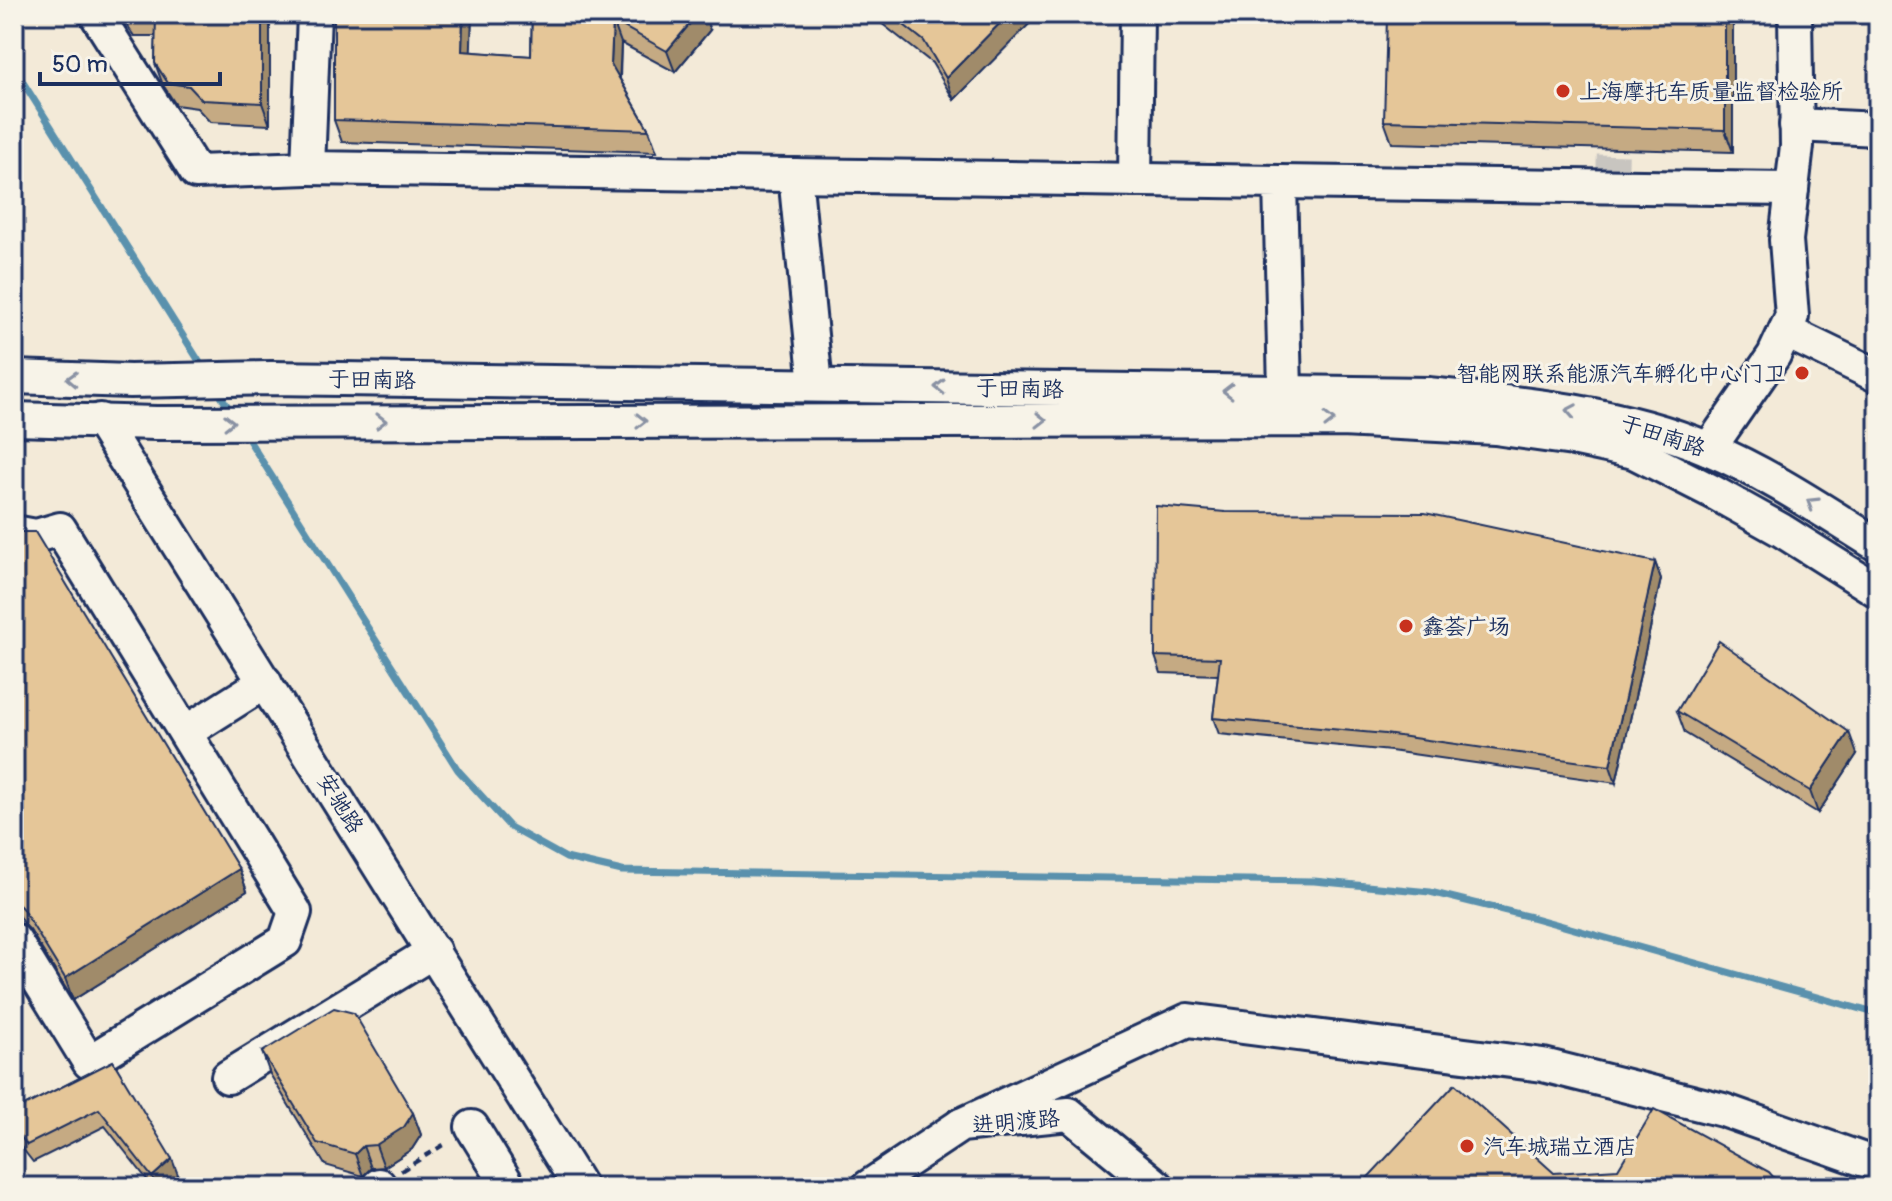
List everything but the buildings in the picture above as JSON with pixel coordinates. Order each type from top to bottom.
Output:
[{"type":"street","points":[[96,14],[196,172],[308,168],[1792,189]]},
{"type":"street","points":[[308,168],[314,14]]},
{"type":"street","points":[[1135,180],[1137,14]]},
{"type":"street","points":[[1709,449],[1774,355],[1792,316],[1786,240],[1796,125],[1795,14]]},
{"type":"street","points":[[1796,125],[1878,129]]},
{"type":"street","points":[[795,175],[816,385]]},
{"type":"street","points":[[1280,182],[1285,391]]},
{"type":"street","points":[[1785,331],[1878,376]]},
{"type":"street","name":"于田南路","points":[[14,377],[130,381],[271,378],[816,385],[1495,428],[1573,439],[1634,452],[1781,530],[1878,591]]},
{"type":"street","name":"于田南路","points":[[14,419],[156,423],[303,421],[1158,405],[1285,391],[1429,394],[1528,403],[1617,419],[1709,449],[1795,493],[1878,545]]},
{"type":"street","name":"安驰路","points":[[100,420],[580,1187]]},
{"type":"street","points":[[14,532],[36,536],[60,529],[295,912],[285,941],[89,1062],[14,940]]},
{"type":"street","points":[[186,732],[265,682]]},
{"type":"street","points":[[228,1077],[434,951]]},
{"type":"street","points":[[961,1125],[1188,1020],[1543,1065],[1723,1110],[1878,1165]]},
{"type":"street","name":"进明渡路","points":[[868,1187],[961,1125],[1069,1114],[1158,1187]]},
{"type":"street","points":[[472,1127],[509,1187]]},
{"type":"waterway","points":[[14,68],[204,369]]},
{"type":"waterway","points":[[217,390],[232,413]]},
{"type":"waterway","points":[[245,434],[458,770],[510,827],[566,858],[622,871],[1314,881],[1430,892],[1531,917],[1878,1014]]},
{"type":"tunnel","points":[[1612,187],[1614,105]]},
{"type":"place","name":"上海摩托车质量监督检验所","points":[[1563,91]]},
{"type":"place","name":"智能网联系能源汽车孵化中心门卫","points":[[1802,373]]},
{"type":"place","name":"鑫荟广场","points":[[1406,626]]},
{"type":"place","name":"汽车城瑞立酒店","points":[[1467,1146]]}]
